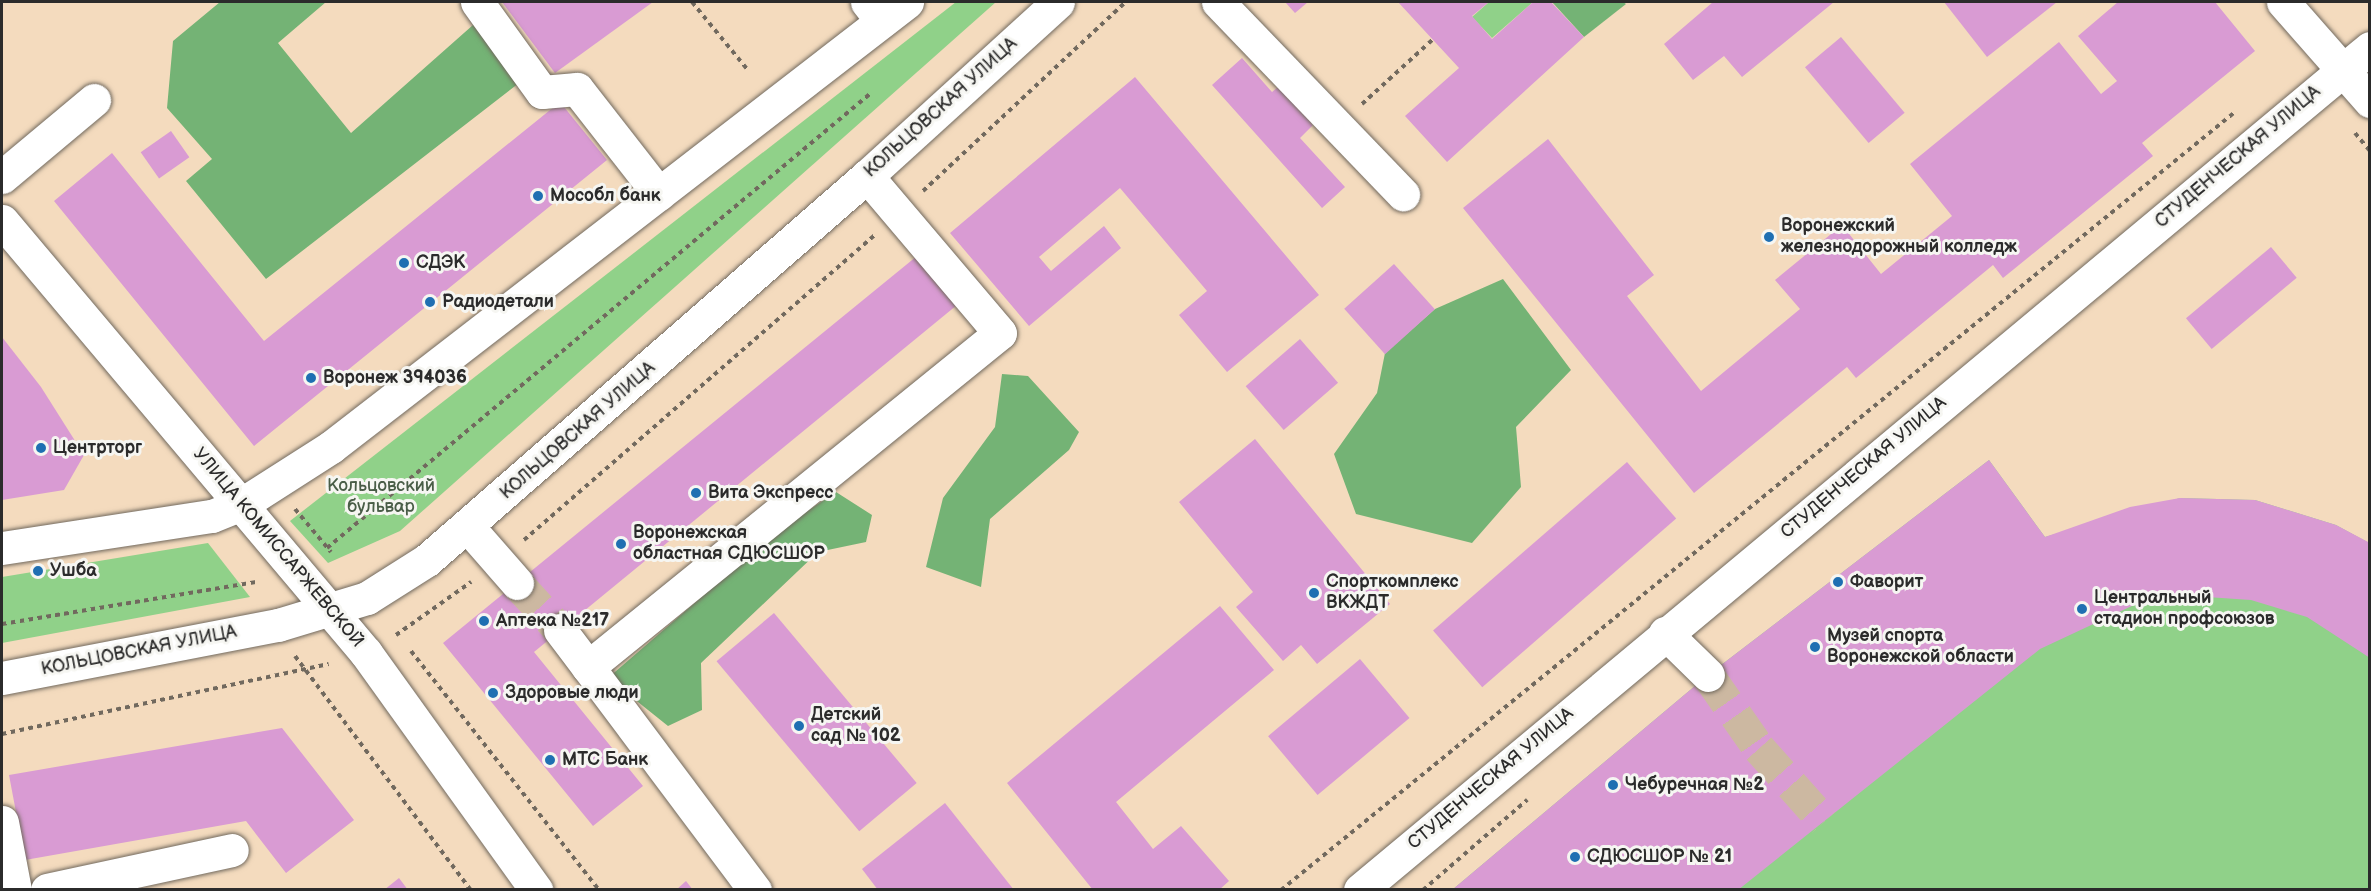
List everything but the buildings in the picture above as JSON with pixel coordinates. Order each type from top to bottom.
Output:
[{"type":"main road","points":[[477,2],[542,92],[577,89],[659,194]]},
{"type":"main road","name":"КОЛЬЦОВСКАЯ УЛИЦА","points":[[2,678],[278,625],[367,598],[428,560],[469,528],[867,176],[1058,2]]},
{"type":"main road","points":[[1218,2],[1403,194]]},
{"type":"main road","points":[[2283,2],[2370,101]]},
{"type":"main road","points":[[2,548],[212,516],[242,504],[331,447],[659,194],[886,8]]},
{"type":"main road","name":"СТУДЕНЧЕСКАЯ УЛИЦА","points":[[1360,890],[1665,633],[2370,48]]},
{"type":"main road","points":[[2,177],[94,100]]},
{"type":"main road","points":[[588,667],[1000,333],[867,176]]},
{"type":"main road","name":"УЛИЦА КОМИССАРЖЕВСКОЙ","points":[[2,221],[366,653],[536,890]]},
{"type":"main road","points":[[469,528],[518,583]]},
{"type":"main road","points":[[560,630],[754,890]]},
{"type":"main road","points":[[1665,633],[1708,675]]},
{"type":"main road","points":[[2,822],[15,890]]},
{"type":"main road","points":[[47,890],[232,850]]},
{"type":"path","points":[[692,2],[747,69]]},
{"type":"path","points":[[899,213],[1126,2]]},
{"type":"path","points":[[1338,127],[1432,40]]},
{"type":"path","points":[[327,548],[871,93]]},
{"type":"path","points":[[1281,890],[2239,109]]},
{"type":"path","points":[[251,572],[304,672],[471,890]]},
{"type":"path","points":[[2,624],[257,582]]},
{"type":"path","points":[[398,634],[599,890]]},
{"type":"green space","points":[[220,2],[326,2],[278,43],[351,133],[473,25],[519,83],[266,279],[186,181],[212,159],[167,108],[173,41]]},
{"type":"green space","name":"Кольцовский бульвар","points":[[956,2],[996,2],[400,531],[328,563],[290,521]]},
{"type":"green space","points":[[1489,2],[1533,2],[1492,38],[1472,17]]},
{"type":"green space","points":[[1552,2],[1623,2],[1626,4],[1584,37]]},
{"type":"green space","points":[[1503,279],[1571,370],[1516,427],[1521,487],[1472,543],[1356,514],[1334,454],[1377,393],[1385,353],[1435,309]]},
{"type":"green space","points":[[1002,374],[1028,376],[1079,432],[1069,450],[990,519],[981,587],[926,567],[943,498],[995,427]]},
{"type":"green space","name":"Центральный стадион профсоюзов","points":[[1989,460],[2045,537],[2180,498],[2255,500],[2336,525],[2369,543],[2369,889],[1452,890],[1708,675]]},
{"type":"green space","points":[[836,492],[872,515],[866,542],[818,552],[701,663],[702,710],[668,726],[608,678],[779,530]]},
{"type":"green space","points":[[208,543],[250,597],[2,643],[2,577]]},
{"type":"tunnel","points":[[517,583],[560,630]]},
{"type":"tunnel","points":[[1708,675],[1759,748],[1824,821]]},
{"type":"place","name":"Мособл банк","points":[[538,196]]},
{"type":"place","name":"Воронежский железнодорожный колледж","points":[[1769,237]]},
{"type":"place","name":"СДЭК","points":[[404,263]]},
{"type":"place","name":"Радиодетали","points":[[430,302]]},
{"type":"place","name":"Воронеж 394036","points":[[311,378]]},
{"type":"place","name":"Центрторг","points":[[41,448]]},
{"type":"place","name":"Вита Экспресс","points":[[696,493]]},
{"type":"place","name":"Воронежская областная СДЮСШОР","points":[[621,544]]},
{"type":"place","name":"Ушба","points":[[38,571]]},
{"type":"place","name":"Фаворит","points":[[1838,582]]},
{"type":"place","name":"Спорткомплекс ВКЖДТ","points":[[1314,593]]},
{"type":"place","name":"Центральный стадион профсоюзов","points":[[2082,609]]},
{"type":"place","name":"Аптека №217","points":[[484,621]]},
{"type":"place","name":"Музей спорта Воронежской области","points":[[1815,647]]},
{"type":"place","name":"Здоровые люди","points":[[493,693]]},
{"type":"place","name":"Детский сад № 102","points":[[799,726]]},
{"type":"place","name":"МТС Банк","points":[[550,760]]},
{"type":"place","name":"Чебуречная №2","points":[[1613,785]]},
{"type":"place","name":"СДЮСШОР № 21","points":[[1575,857]]}]
